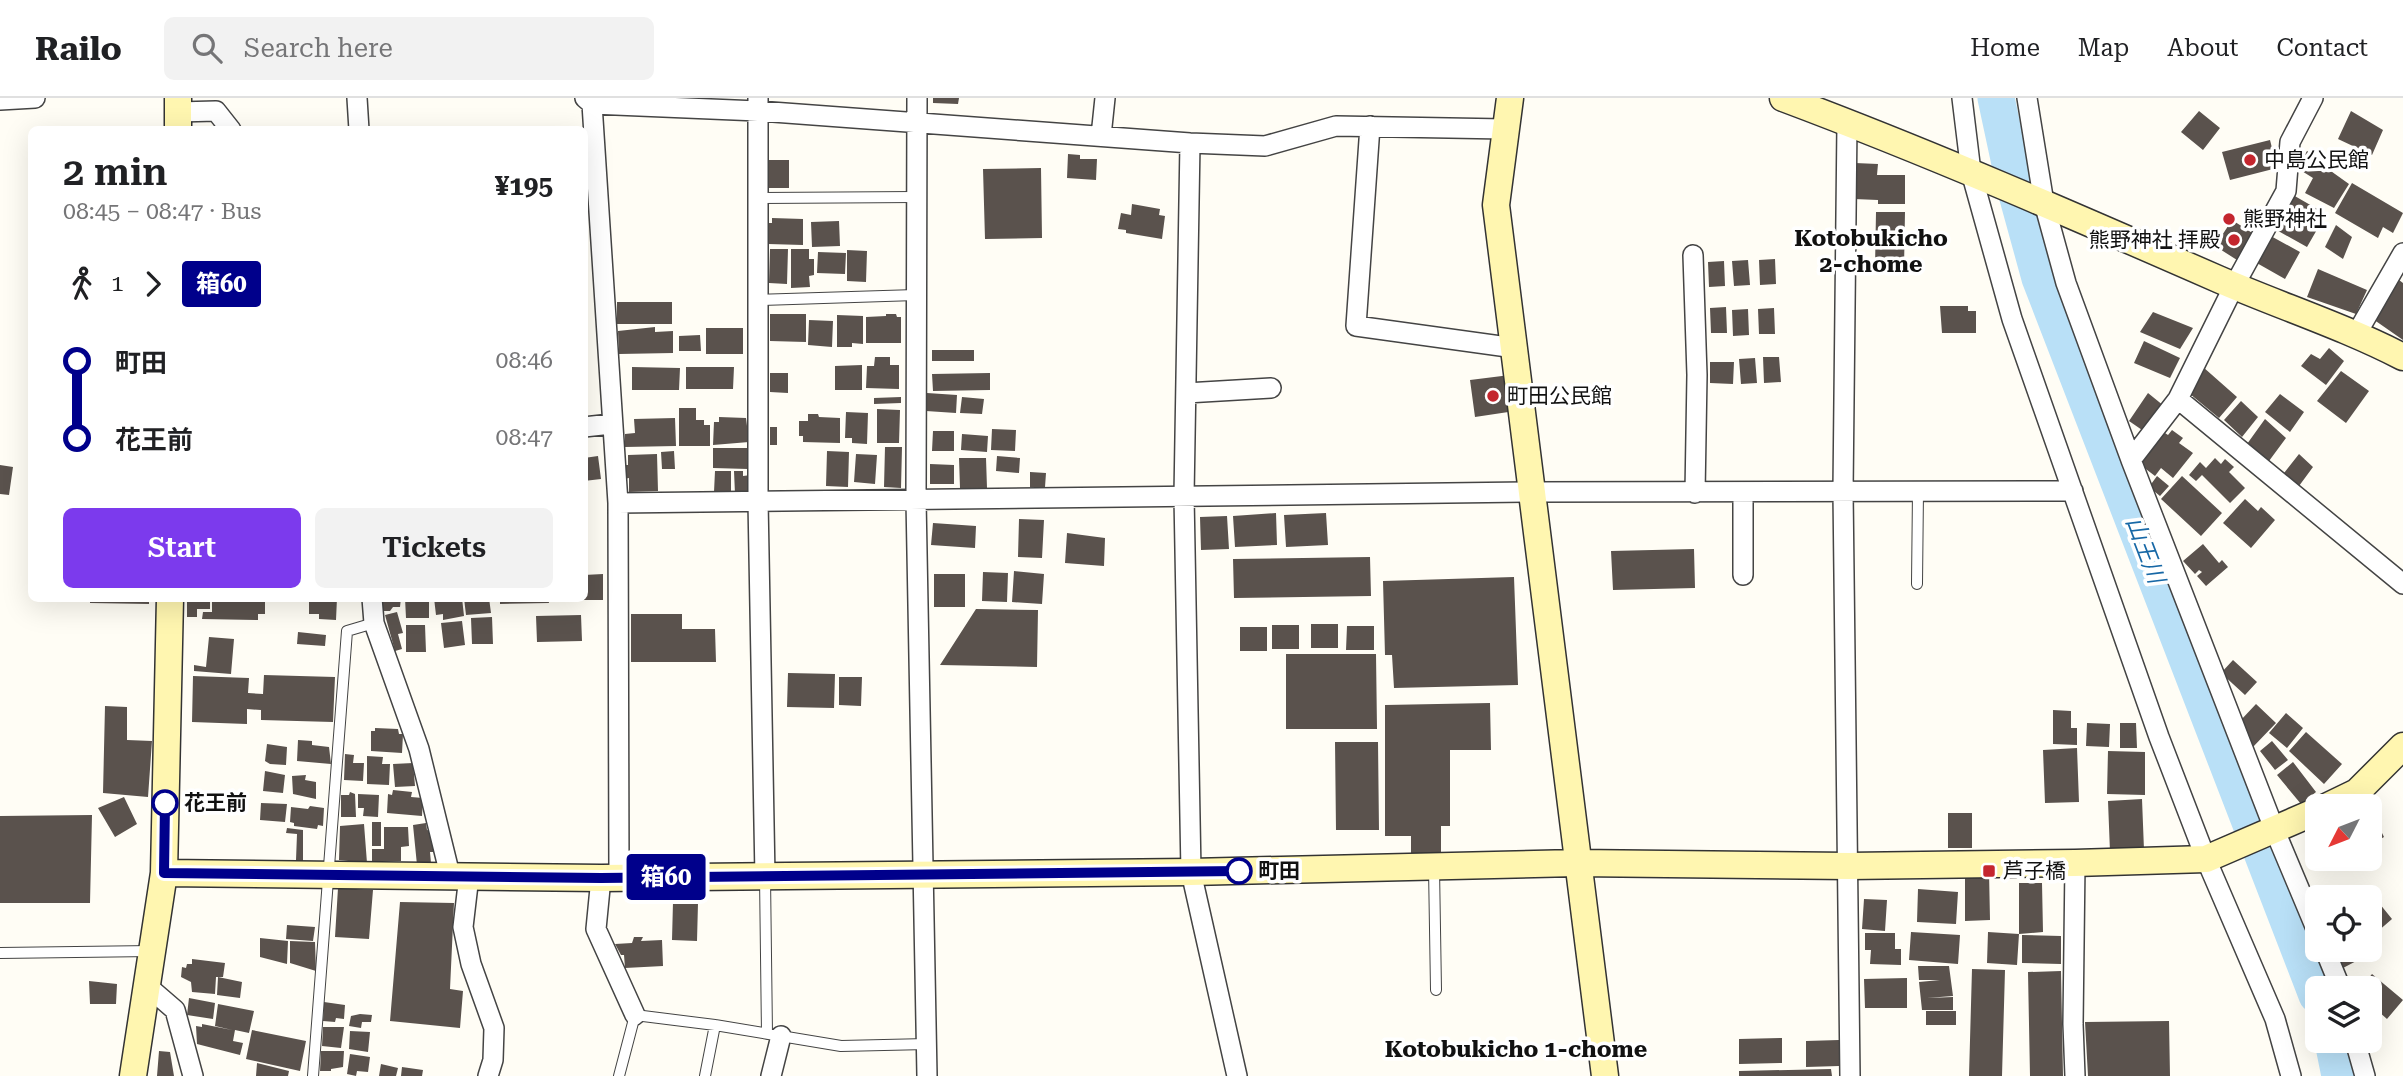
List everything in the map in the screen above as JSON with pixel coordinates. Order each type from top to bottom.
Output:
[{"type":"street","points":[[0,100],[35,98]]},
{"type":"street","points":[[357,98],[359,126]]},
{"type":"street","points":[[916,98],[916,500],[927,1076]]},
{"type":"street","points":[[1101,136],[1105,98]]},
{"type":"street","points":[[1510,98],[1496,205],[1576,863],[1605,1076]]},
{"type":"street","points":[[1783,98],[1971,172],[2234,286],[2357,333],[2403,357]]},
{"type":"street","points":[[1962,98],[1971,172],[2012,319],[2159,737],[2206,859],[2275,1019],[2291,1076]]},
{"type":"street","points":[[2026,98],[2044,203],[2066,283],[2131,460],[2305,902]]},
{"type":"street","points":[[2131,460],[2178,399],[2234,286],[2286,191],[2290,142],[2313,98]]},
{"type":"street","points":[[635,1015],[596,929],[610,878],[618,503],[589,101],[758,104],[917,121],[1191,143],[1265,146],[1336,126],[1505,129]]},
{"type":"street","points":[[758,104],[758,500],[765,877]]},
{"type":"street","points":[[178,113],[216,111],[229,126]]},
{"type":"street","points":[[1847,123],[1843,491],[1850,1076]]},
{"type":"street","points":[[1370,126],[1356,326],[1515,348]]},
{"type":"street","points":[[1191,143],[1184,496],[1191,872],[1237,1076]]},
{"type":"street","points":[[2357,333],[2403,253]]},
{"type":"street","points":[[1693,255],[1697,375],[1695,493]]},
{"type":"street","points":[[1186,393],[1271,388]]},
{"type":"street","points":[[2178,399],[2403,584]]},
{"type":"street","points":[[588,426],[611,424]]},
{"type":"street","points":[[618,503],[1532,492],[2073,491]]},
{"type":"street","points":[[1743,493],[1743,575]]},
{"type":"street","points":[[133,1076],[164,873],[170,602]]},
{"type":"street","points":[[373,602],[374,623],[460,876],[463,927],[471,964],[494,1028],[488,1076]]},
{"type":"street","points":[[2353,794],[2403,746]]},
{"type":"street","points":[[164,873],[610,878],[1191,872],[1576,863],[1849,866],[2075,863],[2206,859],[2305,817]]},
{"type":"street","points":[[2075,863],[2075,1076]]},
{"type":"street","points":[[146,985],[175,1010],[193,1076]]},
{"type":"street","points":[[771,1076],[774,1035]]},
{"type":"street","points":[[2358,1053],[2365,1076]]},
{"type":"lane","points":[[758,198],[916,197]]},
{"type":"lane","points":[[758,300],[916,295]]},
{"type":"lane","points":[[1917,584],[1918,491]]},
{"type":"lane","points":[[313,1076],[347,631],[374,623]]},
{"type":"lane","points":[[1434,867],[1436,990]]},
{"type":"lane","points":[[765,877],[774,1035]]},
{"type":"lane","points":[[0,953],[152,951]]},
{"type":"lane","points":[[619,1076],[635,1015],[841,1046],[927,1044]]},
{"type":"lane","points":[[705,1076],[715,1025]]},
{"type":"building","points":[[933,98],[959,98],[958,104],[933,103]]},
{"type":"building","points":[[2199,111],[2220,128],[2203,150],[2181,132]]},
{"type":"building","points":[[2351,111],[2383,130],[2372,155],[2338,139]]},
{"type":"building","name":"中島公民館","points":[[2270,140],[2277,168],[2230,180],[2222,152]]},
{"type":"building","points":[[2307,151],[2323,160],[2321,164],[2349,184],[2334,208],[2305,193],[2313,178],[2297,168]]},
{"type":"building","points":[[1068,154],[1080,155],[1080,159],[1097,159],[1096,180],[1067,178]]},
{"type":"building","points":[[765,160],[789,160],[789,188],[769,188],[769,183],[765,183]]},
{"type":"building","points":[[1855,163],[1878,164],[1877,175],[1905,175],[1905,204],[1878,204],[1878,200],[1854,199]]},
{"type":"building","points":[[1041,168],[1042,238],[985,239],[983,169]]},
{"type":"building","points":[[2352,183],[2403,213],[2393,233],[2383,227],[2378,238],[2335,213]]},
{"type":"building","points":[[2293,195],[2326,214],[2307,247],[2273,228]]},
{"type":"building","points":[[1132,204],[1160,209],[1159,215],[1165,216],[1162,239],[1126,233],[1126,230],[1118,229],[1121,213],[1131,215]]},
{"type":"building","points":[[1876,212],[1905,212],[1904,269],[1875,268]]},
{"type":"building","points":[[772,218],[803,219],[803,245],[768,244],[768,223],[772,223]]},
{"type":"building","name":"熊野神社 拝殿","points":[[2232,220],[2254,234],[2237,260],[2215,246]]},
{"type":"building","points":[[839,221],[840,246],[812,247],[811,222]]},
{"type":"building","points":[[2336,225],[2352,237],[2343,259],[2325,247]]},
{"type":"building","points":[[2269,235],[2300,252],[2285,279],[2255,262]]},
{"type":"building","points":[[770,249],[788,249],[787,284],[769,283]]},
{"type":"building","points":[[791,249],[809,249],[809,259],[814,259],[814,275],[809,276],[810,287],[791,288]]},
{"type":"building","points":[[847,250],[867,251],[866,282],[847,281]]},
{"type":"building","points":[[818,252],[846,253],[845,274],[817,273]]},
{"type":"building","points":[[1775,259],[1776,284],[1760,285],[1759,260]]},
{"type":"building","points":[[1748,260],[1750,285],[1734,286],[1732,261]]},
{"type":"building","points":[[1724,261],[1725,286],[1709,287],[1708,262]]},
{"type":"building","points":[[2318,269],[2367,290],[2356,314],[2307,297]]},
{"type":"building","points":[[2395,277],[2403,283],[2403,340],[2370,317]]},
{"type":"building","points":[[617,302],[672,302],[672,324],[617,324]]},
{"type":"building","points":[[1940,306],[1968,306],[1968,311],[1976,311],[1976,333],[1942,333]]},
{"type":"building","points":[[1726,307],[1727,333],[1711,333],[1710,308]]},
{"type":"building","points":[[1774,308],[1775,334],[1759,334],[1758,309]]},
{"type":"building","points":[[1748,309],[1749,335],[1733,336],[1732,310]]},
{"type":"building","points":[[2153,312],[2193,328],[2180,349],[2140,332]]},
{"type":"building","points":[[770,314],[806,314],[806,342],[770,341]]},
{"type":"building","points":[[886,314],[901,317],[901,343],[866,343],[866,317]]},
{"type":"building","points":[[837,315],[863,316],[863,344],[852,343],[852,347],[837,347]]},
{"type":"building","points":[[809,320],[833,321],[832,347],[808,345]]},
{"type":"building","points":[[655,327],[655,332],[673,331],[673,353],[619,354],[618,331]]},
{"type":"building","points":[[706,328],[743,328],[743,354],[706,354]]},
{"type":"building","points":[[700,335],[701,351],[679,351],[679,336]]},
{"type":"building","points":[[2144,341],[2180,358],[2170,378],[2134,363]]},
{"type":"building","points":[[2329,348],[2344,361],[2326,385],[2301,366],[2311,354],[2320,359]]},
{"type":"building","points":[[932,350],[974,350],[974,361],[932,361]]},
{"type":"building","points":[[875,357],[890,357],[890,365],[899,365],[899,389],[866,388],[867,366],[874,366]]},
{"type":"building","points":[[1763,357],[1779,357],[1781,382],[1764,383]]},
{"type":"building","points":[[1755,358],[1757,383],[1741,384],[1739,359]]},
{"type":"building","points":[[1710,362],[1734,362],[1733,384],[1710,383]]},
{"type":"building","points":[[862,365],[862,390],[835,390],[835,366]]},
{"type":"building","points":[[632,367],[680,368],[679,390],[632,390]]},
{"type":"building","points":[[686,367],[734,367],[733,389],[686,389]]},
{"type":"building","points":[[2203,367],[2237,397],[2219,418],[2184,389]]},
{"type":"building","points":[[2341,371],[2369,391],[2346,423],[2317,401]]},
{"type":"building","points":[[770,373],[788,373],[788,393],[770,392]]},
{"type":"building","points":[[990,373],[990,390],[933,391],[932,374]]},
{"type":"building","name":"町田公民館","points":[[1510,375],[1515,411],[1475,417],[1470,380]]},
{"type":"building","points":[[927,393],[957,395],[956,413],[926,411]]},
{"type":"building","points":[[2148,393],[2164,406],[2145,432],[2129,421]]},
{"type":"building","points":[[2280,394],[2304,412],[2290,432],[2265,412]]},
{"type":"building","points":[[901,397],[901,403],[874,404],[874,398]]},
{"type":"building","points":[[962,397],[984,399],[982,414],[960,413]]},
{"type":"building","points":[[2241,401],[2258,417],[2242,437],[2224,420]]},
{"type":"building","points":[[679,408],[696,408],[696,420],[704,420],[704,425],[710,425],[710,446],[679,446]]},
{"type":"building","points":[[877,409],[900,410],[899,443],[877,443]]},
{"type":"building","points":[[846,412],[868,413],[867,444],[852,443],[852,438],[845,438]]},
{"type":"building","points":[[808,414],[840,418],[840,443],[803,442],[803,436],[799,436],[799,421],[808,421]]},
{"type":"building","points":[[719,417],[746,418],[749,442],[713,445],[714,422],[719,422]]},
{"type":"building","points":[[675,418],[676,446],[625,447],[625,434],[635,433],[634,419]]},
{"type":"building","points":[[2265,419],[2286,438],[2269,461],[2247,444]]},
{"type":"building","points":[[770,427],[777,427],[777,445],[770,445]]},
{"type":"building","points":[[992,429],[1016,430],[1015,451],[991,450]]},
{"type":"building","points":[[2172,430],[2183,438],[2179,443],[2193,453],[2173,478],[2161,468],[2155,476],[2138,463],[2162,431],[2168,435]]},
{"type":"building","points":[[933,431],[954,431],[954,451],[932,451]]},
{"type":"building","points":[[962,434],[988,436],[987,452],[961,450]]},
{"type":"building","points":[[885,447],[902,447],[901,488],[884,487]]},
{"type":"building","points":[[713,448],[748,448],[748,469],[713,468]]},
{"type":"building","points":[[674,451],[675,469],[662,469],[661,452]]},
{"type":"building","points":[[827,451],[849,452],[848,487],[826,486]]},
{"type":"building","points":[[657,454],[658,491],[629,492],[629,478],[624,479],[624,465],[628,465],[628,455]]},
{"type":"building","points":[[856,454],[877,455],[875,484],[854,482]]},
{"type":"building","points":[[2299,454],[2313,467],[2299,486],[2284,473]]},
{"type":"building","points":[[598,456],[601,479],[588,481],[588,457]]},
{"type":"building","points":[[997,456],[1020,458],[1019,473],[996,471]]},
{"type":"building","points":[[959,458],[986,458],[987,488],[960,488]]},
{"type":"building","points":[[2215,458],[2221,464],[2225,459],[2234,467],[2229,472],[2245,488],[2230,503],[2202,475],[2196,481],[2189,475],[2200,462],[2206,468]]},
{"type":"building","points":[[930,464],[954,465],[954,484],[930,484]]},
{"type":"building","points":[[0,465],[13,467],[9,495],[0,494]]},
{"type":"building","points":[[715,471],[731,471],[731,493],[714,492]]},
{"type":"building","points":[[734,471],[743,471],[743,476],[751,475],[751,494],[735,494]]},
{"type":"building","points":[[1030,472],[1046,473],[1045,487],[1030,487]]},
{"type":"building","points":[[2157,476],[2169,486],[2160,496],[2149,487]]},
{"type":"building","points":[[2182,476],[2222,513],[2201,536],[2161,499]]},
{"type":"building","points":[[2245,499],[2258,511],[2261,507],[2275,520],[2251,548],[2223,523]]},
{"type":"building","points":[[1276,513],[1277,545],[1235,547],[1233,516]]},
{"type":"building","points":[[1326,513],[1328,545],[1286,547],[1284,515]]},
{"type":"building","points":[[1227,516],[1229,549],[1201,550],[1200,517]]},
{"type":"building","points":[[1019,519],[1044,520],[1042,558],[1018,557]]},
{"type":"building","points":[[933,523],[976,526],[975,548],[931,545]]},
{"type":"building","points":[[1067,533],[1105,538],[1104,566],[1065,563]]},
{"type":"building","points":[[2203,544],[2219,563],[2222,560],[2228,567],[2206,586],[2197,576],[2202,572],[2199,570],[2195,574],[2183,561]]},
{"type":"building","points":[[1694,549],[1695,588],[1613,590],[1611,551]]},
{"type":"building","points":[[1370,557],[1371,596],[1234,598],[1233,559]]},
{"type":"building","points":[[1014,571],[1044,574],[1042,604],[1012,602]]},
{"type":"building","points":[[983,572],[1008,573],[1007,602],[982,601]]},
{"type":"building","points":[[603,574],[603,600],[588,600],[588,575]]},
{"type":"building","points":[[934,574],[965,574],[965,607],[934,607]]},
{"type":"building","points":[[1514,577],[1518,685],[1394,688],[1392,655],[1385,655],[1383,581]]},
{"type":"building","points":[[149,602],[149,604],[90,603]]},
{"type":"building","points":[[187,602],[210,602],[210,609],[197,609],[197,617],[187,617]]},
{"type":"building","points":[[212,602],[265,602],[265,614],[258,614],[258,620],[202,619],[203,612],[212,612]]},
{"type":"building","points":[[309,602],[337,602],[336,620],[319,619],[319,614],[309,614]]},
{"type":"building","points":[[382,602],[401,602],[400,607],[381,611]]},
{"type":"building","points":[[405,602],[429,602],[429,618],[406,618]]},
{"type":"building","points":[[434,602],[462,602],[464,616],[443,620],[443,614],[436,615]]},
{"type":"building","points":[[464,602],[490,602],[491,613],[466,615]]},
{"type":"building","points":[[500,602],[549,603],[500,604]]},
{"type":"building","points":[[976,609],[1038,610],[1037,667],[940,665]]},
{"type":"building","points":[[397,612],[403,633],[398,634],[402,649],[395,651],[385,615]]},
{"type":"building","points":[[631,614],[682,614],[682,629],[715,629],[716,662],[631,662]]},
{"type":"building","points":[[581,615],[582,641],[537,642],[536,616]]},
{"type":"building","points":[[492,617],[493,644],[472,644],[471,618]]},
{"type":"building","points":[[462,621],[465,645],[444,648],[441,623]]},
{"type":"building","points":[[1311,624],[1338,624],[1338,648],[1311,648]]},
{"type":"building","points":[[406,625],[425,625],[426,652],[406,652]]},
{"type":"building","points":[[1272,625],[1299,625],[1299,649],[1272,649]]},
{"type":"building","points":[[1347,626],[1374,626],[1374,650],[1346,650]]},
{"type":"building","points":[[1240,627],[1267,627],[1267,651],[1240,651]]},
{"type":"building","points":[[298,632],[326,635],[325,646],[297,644]]},
{"type":"building","points":[[209,637],[234,639],[231,674],[194,671],[194,665],[206,667]]},
{"type":"building","points":[[1286,654],[1376,654],[1377,729],[1286,729]]},
{"type":"building","points":[[2233,660],[2257,682],[2245,695],[2221,673]]},
{"type":"building","points":[[788,673],[835,674],[834,708],[787,707]]},
{"type":"building","points":[[264,675],[335,677],[333,722],[261,720],[261,710],[247,709],[247,724],[192,722],[193,676],[249,678],[248,693],[263,694]]},
{"type":"building","points":[[839,677],[862,677],[861,706],[839,705]]},
{"type":"building","points":[[1490,703],[1491,750],[1450,750],[1450,826],[1441,826],[1441,856],[1411,856],[1411,836],[1385,836],[1385,705]]},
{"type":"building","points":[[2256,704],[2276,723],[2252,748],[2240,721]]},
{"type":"building","points":[[105,706],[127,707],[127,740],[152,741],[148,797],[103,793]]},
{"type":"building","points":[[2053,710],[2071,711],[2071,728],[2077,728],[2077,745],[2053,744]]},
{"type":"building","points":[[2286,713],[2303,728],[2287,748],[2269,733]]},
{"type":"building","points":[[2087,723],[2110,724],[2109,747],[2086,746]]},
{"type":"building","points":[[2120,723],[2136,723],[2137,748],[2120,748]]},
{"type":"building","points":[[375,728],[398,729],[399,734],[403,734],[402,753],[371,751],[371,731],[375,731]]},
{"type":"building","points":[[2306,732],[2342,764],[2324,784],[2289,751]]},
{"type":"building","points":[[298,740],[312,741],[312,745],[329,747],[331,764],[297,761]]},
{"type":"building","points":[[2272,741],[2288,760],[2275,770],[2260,751]]},
{"type":"building","points":[[1335,742],[1378,742],[1379,830],[1336,830]]},
{"type":"building","points":[[267,744],[287,747],[286,765],[265,761]]},
{"type":"building","points":[[2077,748],[2079,802],[2045,803],[2043,750]]},
{"type":"building","points":[[2108,751],[2145,752],[2145,795],[2107,794]]},
{"type":"building","points":[[345,754],[354,755],[353,763],[364,763],[363,781],[344,780]]},
{"type":"building","points":[[367,756],[383,757],[382,764],[390,764],[389,785],[367,784]]},
{"type":"building","points":[[2293,762],[2316,792],[2305,794],[2305,801],[2301,804],[2277,775]]},
{"type":"building","points":[[413,763],[415,786],[395,787],[393,764]]},
{"type":"building","points":[[265,771],[285,775],[283,793],[263,791]]},
{"type":"building","points":[[306,775],[305,780],[316,782],[316,799],[293,794],[292,776]]},
{"type":"building","points":[[393,790],[412,792],[411,797],[423,798],[422,816],[387,813],[388,794],[392,795]]},
{"type":"building","points":[[350,792],[355,794],[356,817],[341,817],[341,795],[349,795]]},
{"type":"building","points":[[358,794],[379,795],[378,817],[363,816],[364,808],[358,808]]},
{"type":"building","points":[[124,797],[137,824],[115,837],[98,808]]},
{"type":"building","points":[[2142,799],[2144,850],[2110,852],[2108,801]]},
{"type":"building","points":[[261,803],[287,804],[285,822],[260,820]]},
{"type":"building","points":[[310,806],[324,808],[323,826],[318,825],[317,829],[294,826],[294,823],[290,822],[291,807],[308,809]]},
{"type":"building","points":[[1948,813],[1972,813],[1972,848],[1948,848]]},
{"type":"building","points":[[92,815],[90,903],[0,903],[0,816]]},
{"type":"building","points":[[372,822],[381,822],[381,846],[372,846]]},
{"type":"building","points":[[426,823],[427,830],[431,831],[434,852],[430,852],[431,863],[417,865],[413,825]]},
{"type":"building","points":[[364,824],[367,863],[339,860],[340,826]]},
{"type":"building","points":[[384,827],[408,827],[409,846],[401,847],[401,861],[372,861],[372,849],[384,849]]},
{"type":"building","points":[[287,828],[303,830],[303,861],[296,860],[297,834],[286,833]]},
{"type":"building","points":[[1965,871],[1989,871],[1990,920],[1965,921]]},
{"type":"building","points":[[2019,883],[2042,883],[2043,932],[2019,934]]},
{"type":"building","points":[[338,888],[373,890],[369,939],[335,937]]},
{"type":"building","points":[[1918,889],[1958,892],[1956,924],[1917,922]]},
{"type":"building","points":[[1864,899],[1887,900],[1885,931],[1862,929]]},
{"type":"building","points":[[400,902],[454,903],[450,989],[463,991],[460,1028],[390,1021]]},
{"type":"building","points":[[673,902],[698,903],[697,941],[672,940]]},
{"type":"building","points":[[2382,907],[2392,919],[2382,928]]},
{"type":"building","points":[[287,925],[315,927],[313,941],[286,939]]},
{"type":"building","points":[[1911,932],[1960,935],[1958,964],[1909,960]]},
{"type":"building","points":[[1988,932],[2019,934],[2017,965],[1987,963]]},
{"type":"building","points":[[1865,933],[1895,933],[1895,949],[1901,949],[1901,965],[1870,964],[1871,950],[1865,950]]},
{"type":"building","points":[[2022,935],[2061,936],[2061,964],[2022,963]]},
{"type":"building","points":[[634,937],[643,937],[641,941],[662,940],[663,966],[625,968],[624,955],[621,955],[615,944],[632,943]]},
{"type":"building","points":[[260,938],[288,941],[287,964],[260,957]]},
{"type":"building","points":[[290,941],[315,942],[316,971],[290,963]]},
{"type":"building","points":[[192,959],[225,963],[223,977],[216,977],[215,994],[192,992],[191,982],[181,977],[182,967],[186,968],[187,964],[192,964]]},
{"type":"building","points":[[2340,962],[2354,962],[2343,968]]},
{"type":"building","points":[[1918,966],[1949,966],[1953,996],[1927,998],[1953,997],[1953,1010],[1922,1010],[1919,982],[1940,980],[1919,980]]},
{"type":"building","points":[[1972,969],[2005,970],[2002,1076],[1969,1076]]},
{"type":"building","points":[[2061,971],[2063,1076],[2030,1076],[2028,972]]},
{"type":"building","points":[[218,977],[242,982],[240,998],[217,995]]},
{"type":"building","points":[[1907,978],[1907,1008],[1865,1008],[1864,979]]},
{"type":"building","points":[[89,981],[117,984],[116,1004],[90,1004]]},
{"type":"building","points":[[2382,982],[2403,1000],[2387,1019],[2382,1015]]},
{"type":"building","points":[[189,998],[215,1003],[213,1019],[187,1015]]},
{"type":"building","points":[[324,1002],[345,1005],[344,1019],[336,1018],[335,1022],[323,1021]]},
{"type":"building","points":[[218,1004],[254,1011],[249,1033],[235,1030],[233,1041],[243,1043],[240,1055],[197,1044],[196,1026],[202,1027],[202,1024],[232,1030],[215,1026]]},
{"type":"building","points":[[1926,1011],[1956,1011],[1956,1025],[1926,1025]]},
{"type":"building","points":[[372,1015],[371,1022],[362,1022],[361,1028],[349,1026],[351,1016]]},
{"type":"building","points":[[2169,1021],[2170,1076],[2088,1076],[2085,1022]]},
{"type":"building","points":[[323,1027],[344,1027],[341,1048],[322,1046]]},
{"type":"building","points":[[252,1030],[306,1041],[300,1071],[246,1059]]},
{"type":"building","points":[[350,1031],[370,1032],[368,1052],[349,1049]]},
{"type":"building","points":[[1782,1038],[1782,1063],[1739,1064],[1739,1039]]},
{"type":"building","points":[[1839,1040],[1839,1066],[1806,1067],[1806,1041]]},
{"type":"building","points":[[159,1051],[170,1052],[174,1076],[157,1076]]},
{"type":"building","points":[[321,1051],[344,1051],[343,1067],[320,1071]]},
{"type":"building","points":[[350,1054],[370,1057],[368,1072],[357,1071],[356,1076],[347,1074]]},
{"type":"building","points":[[257,1063],[289,1071],[288,1076],[256,1076]]},
{"type":"building","points":[[381,1064],[398,1068],[396,1076],[379,1076]]},
{"type":"building","points":[[402,1067],[423,1070],[422,1076],[401,1076]]},
{"type":"building","points":[[1831,1069],[1832,1076],[1739,1076],[1739,1071]]},
{"type":"waterway","name":"山王川","points":[[1996,98],[2015,187],[2040,278],[2310,976]]},
{"type":"waterway","name":"山王川","points":[[2335,1053],[2340,1076]]},
{"type":"bus line","name":"箱60","points":[[165,803],[164,873],[601,878],[1239,871]]},
{"type":"place","name":"中島公民館","points":[[2250,160]]},
{"type":"place","name":"熊野神社","points":[[2229,219]]},
{"type":"place","name":"熊野神社 拝殿","points":[[2234,240]]},
{"type":"place","name":"町田公民館","points":[[1493,396]]},
{"type":"place","name":"花王前","points":[[165,803]]},
{"type":"place","name":"町田","points":[[1239,871]]},
{"type":"place","name":"芦子橋","points":[[1989,871]]},
{"type":"district","name":"Kotobukicho 2-chome","points":[[1871,251]]},
{"type":"district","name":"Kotobukicho 1-chome","points":[[1516,1049]]}]
